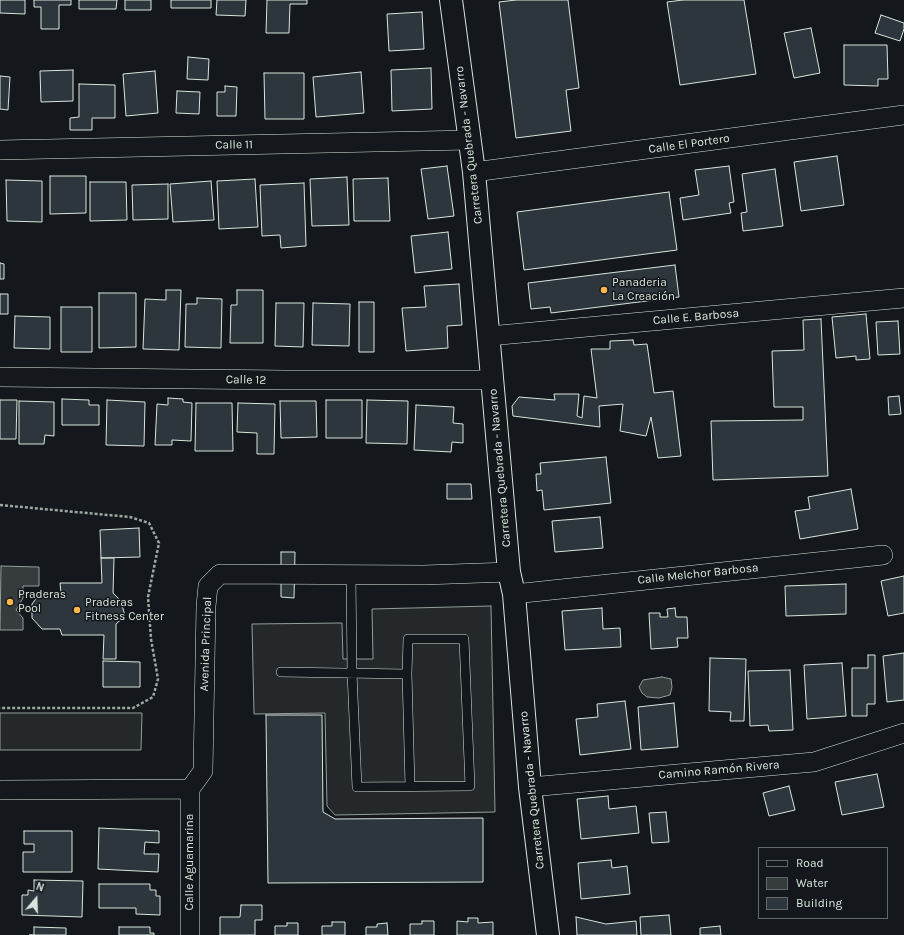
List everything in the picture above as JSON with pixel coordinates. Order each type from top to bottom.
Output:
[{"type":"street","name":"Carretera Quebrada - Navarro","points":[[451,0],[474,172],[509,572],[514,594],[530,787],[548,935]]},
{"type":"street","name":"Calle El Portero","points":[[474,172],[904,115]]},
{"type":"street","name":"Calle 11","points":[[0,150],[469,140]]},
{"type":"street","name":"Calle E. Barbosa","points":[[489,336],[904,298]]},
{"type":"street","name":"Calle 12","points":[[0,377],[286,380],[492,380]]},
{"type":"street","name":"Calle Melchor Barbosa","points":[[514,594],[882,555]]},
{"type":"street","name":"Avenida Principal","points":[[190,789],[203,770],[206,606],[208,586],[220,574],[424,575],[509,572]]},
{"type":"street","name":"Camino Ramón Rivera","points":[[530,787],[814,762],[904,733]]},
{"type":"street","points":[[0,790],[190,789]]},
{"type":"street","name":"Calle Aguamarina","points":[[190,789],[190,935]]},
{"type":"lane","points":[[351,574],[352,673],[357,787],[470,786],[464,639],[408,639],[407,674],[410,786]]},
{"type":"lane","points":[[281,672],[407,674]]},
{"type":"path","points":[[0,505],[130,517],[149,523],[159,543],[148,597],[151,639],[158,679],[153,697],[133,708],[0,708]]},
{"type":"shaded area","points":[[491,606],[495,812],[335,815],[327,806],[325,713],[254,714],[252,624],[342,623],[343,659],[373,659],[372,609]]},
{"type":"shaded area","points":[[0,713],[142,713],[141,750],[0,750]]},
{"type":"water","name":"Praderas Pool","points":[[1,566],[39,567],[39,586],[23,586],[23,598],[16,610],[23,618],[23,630],[0,630]]},
{"type":"water","points":[[662,677],[671,679],[672,687],[670,695],[659,698],[647,697],[642,693],[639,687],[643,680]]},
{"type":"building","points":[[0,0],[25,0],[25,14],[0,13]]},
{"type":"building","points":[[34,0],[71,0],[71,5],[59,5],[59,29],[41,29],[41,7],[34,7]]},
{"type":"building","points":[[79,0],[117,0],[116,9],[79,9]]},
{"type":"building","points":[[125,0],[151,0],[151,10],[125,10]]},
{"type":"building","points":[[171,0],[211,0],[211,8],[171,8]]},
{"type":"building","points":[[217,0],[246,0],[245,16],[216,15]]},
{"type":"building","points":[[267,0],[307,0],[307,4],[290,4],[289,33],[266,33]]},
{"type":"building","points":[[516,0],[568,0],[579,88],[566,90],[571,131],[516,138],[499,2]]},
{"type":"building","points":[[683,0],[744,0],[756,74],[680,85],[667,2]]},
{"type":"building","points":[[422,12],[424,49],[389,51],[387,14]]},
{"type":"building","points":[[881,15],[904,23],[904,29],[900,41],[875,33]]},
{"type":"building","points":[[811,28],[820,73],[794,78],[784,33]]},
{"type":"building","points":[[844,45],[887,45],[888,79],[878,79],[878,86],[844,85]]},
{"type":"building","points":[[188,57],[209,59],[208,80],[187,79]]},
{"type":"building","points":[[431,68],[432,109],[392,111],[391,70]]},
{"type":"building","points":[[73,70],[73,101],[41,102],[40,71]]},
{"type":"building","points":[[155,71],[158,113],[126,116],[123,74]]},
{"type":"building","points":[[361,72],[364,113],[316,117],[313,77]]},
{"type":"building","points":[[264,73],[304,73],[304,119],[265,119]]},
{"type":"building","points":[[0,76],[10,77],[8,110],[0,109]]},
{"type":"building","points":[[79,84],[115,85],[115,118],[92,118],[92,130],[70,130],[70,118],[79,117]]},
{"type":"building","points":[[225,86],[237,87],[236,116],[217,116],[217,92],[225,92]]},
{"type":"building","points":[[177,91],[200,92],[199,114],[176,113]]},
{"type":"building","points":[[837,156],[844,205],[801,211],[794,162]]},
{"type":"building","points":[[447,166],[454,216],[428,219],[421,169]]},
{"type":"building","points":[[729,166],[734,202],[729,203],[731,213],[683,220],[680,198],[699,195],[695,170]]},
{"type":"building","points":[[775,169],[783,226],[743,231],[741,213],[747,212],[742,174]]},
{"type":"building","points":[[50,176],[86,176],[86,213],[50,214]]},
{"type":"building","points":[[347,177],[349,225],[312,226],[310,179]]},
{"type":"building","points":[[388,178],[390,221],[354,221],[353,179]]},
{"type":"building","points":[[255,179],[258,227],[219,229],[217,181]]},
{"type":"building","points":[[6,180],[42,181],[42,222],[7,221]]},
{"type":"building","points":[[211,181],[214,220],[173,222],[170,184]]},
{"type":"building","points":[[90,182],[126,182],[127,220],[90,221]]},
{"type":"building","points":[[304,183],[306,246],[281,248],[280,235],[262,236],[260,185]]},
{"type":"building","points":[[168,184],[168,219],[133,220],[132,185]]},
{"type":"building","points":[[669,192],[677,250],[524,270],[517,212]]},
{"type":"building","points":[[448,232],[452,269],[415,273],[411,236]]},
{"type":"building","points":[[0,263],[4,264],[4,279],[0,279]]},
{"type":"building","name":"Panaderia La Creación","points":[[675,265],[679,297],[551,313],[550,307],[531,309],[528,283]]},
{"type":"building","points":[[459,284],[462,325],[447,326],[448,348],[406,351],[402,308],[426,307],[424,286]]},
{"type":"building","points":[[166,290],[181,290],[179,350],[143,349],[145,299],[166,300]]},
{"type":"building","points":[[237,290],[263,290],[263,343],[230,343],[231,305],[237,305]]},
{"type":"building","points":[[99,293],[136,293],[136,347],[99,348]]},
{"type":"building","points":[[0,294],[8,294],[8,314],[0,314]]},
{"type":"building","points":[[197,298],[222,299],[221,348],[185,347],[186,304],[197,304]]},
{"type":"building","points":[[359,302],[374,302],[374,352],[359,352]]},
{"type":"building","points":[[276,303],[304,303],[303,347],[275,346]]},
{"type":"building","points":[[313,303],[350,304],[349,346],[312,345]]},
{"type":"building","points":[[61,307],[92,307],[92,352],[61,352]]},
{"type":"building","points":[[866,314],[870,359],[856,360],[856,356],[836,358],[832,317]]},
{"type":"building","points":[[15,316],[50,317],[50,349],[14,348]]},
{"type":"building","points":[[821,319],[828,476],[713,480],[711,421],[803,420],[803,407],[774,407],[772,351],[804,350],[803,320]]},
{"type":"building","points":[[898,321],[900,354],[878,355],[876,322]]},
{"type":"building","points":[[633,340],[634,345],[647,344],[654,393],[673,391],[681,456],[658,458],[651,417],[646,436],[620,431],[623,404],[599,406],[600,427],[513,416],[512,406],[519,397],[555,400],[554,394],[579,394],[577,416],[582,418],[584,396],[597,398],[591,349],[610,349],[610,341]]},
{"type":"building","points":[[899,396],[901,414],[889,415],[888,397]]},
{"type":"building","points":[[168,398],[183,399],[183,402],[192,403],[191,441],[172,440],[172,445],[155,445],[157,404],[168,405]]},
{"type":"building","points":[[62,399],[89,400],[89,405],[99,405],[99,425],[62,425]]},
{"type":"building","points":[[0,400],[17,400],[16,439],[0,439]]},
{"type":"building","points":[[107,400],[145,402],[144,446],[106,445]]},
{"type":"building","points":[[326,400],[362,400],[362,438],[326,438]]},
{"type":"building","points":[[367,400],[408,401],[407,444],[366,443]]},
{"type":"building","points":[[19,401],[54,402],[54,436],[45,435],[44,444],[19,444]]},
{"type":"building","points":[[280,401],[316,401],[317,437],[281,438]]},
{"type":"building","points":[[196,403],[232,403],[233,451],[195,451]]},
{"type":"building","points":[[238,403],[275,404],[274,454],[257,454],[257,433],[237,432]]},
{"type":"building","points":[[416,405],[454,407],[453,423],[463,424],[463,443],[452,442],[451,452],[414,450]]},
{"type":"building","points":[[606,457],[611,503],[544,510],[542,490],[537,491],[536,474],[541,474],[540,463]]},
{"type":"building","points":[[447,484],[471,484],[472,499],[447,499]]},
{"type":"building","points":[[851,489],[858,529],[800,539],[795,511],[810,509],[808,497]]},
{"type":"building","points":[[600,517],[603,548],[555,552],[552,521]]},
{"type":"building","points":[[139,528],[140,557],[101,558],[100,530]]},
{"type":"building","points":[[281,552],[295,552],[294,598],[281,597]]},
{"type":"building","name":"Praderas Fitness Center","points":[[101,558],[114,558],[113,593],[121,601],[125,616],[116,624],[116,659],[103,659],[104,635],[62,635],[60,629],[42,629],[32,618],[32,604],[41,592],[61,593],[60,583],[102,583]]},
{"type":"building","points":[[904,576],[904,613],[888,616],[881,581]]},
{"type":"building","points":[[846,584],[846,614],[786,616],[785,586]]},
{"type":"building","points":[[602,608],[603,629],[620,628],[621,647],[565,650],[562,611]]},
{"type":"building","points":[[675,608],[676,617],[687,617],[688,638],[677,638],[678,647],[651,649],[649,613],[660,613],[660,617],[668,617],[667,609]]},
{"type":"building","points":[[904,653],[904,700],[887,702],[883,656]]},
{"type":"building","points":[[868,655],[875,655],[875,704],[867,704],[867,716],[852,716],[852,668],[868,668]]},
{"type":"building","points":[[710,658],[746,659],[744,721],[730,721],[731,712],[709,711]]},
{"type":"building","points":[[103,661],[140,662],[140,687],[103,687]]},
{"type":"building","points":[[842,663],[846,716],[807,719],[804,665]]},
{"type":"building","points":[[790,670],[793,730],[769,731],[768,725],[750,726],[748,671]]},
{"type":"building","points":[[625,701],[631,749],[580,755],[576,719],[598,717],[597,704]]},
{"type":"building","points":[[674,703],[678,747],[641,750],[638,707]]},
{"type":"building","points":[[266,715],[322,715],[323,812],[335,819],[483,818],[483,882],[268,883]]},
{"type":"building","points":[[877,774],[884,807],[842,815],[835,782]]},
{"type":"building","points":[[789,786],[795,810],[769,816],[763,793]]},
{"type":"building","points":[[608,796],[609,809],[636,806],[639,833],[581,839],[577,799]]},
{"type":"building","points":[[666,812],[669,842],[652,843],[649,813]]},
{"type":"building","points":[[99,828],[159,831],[159,843],[145,842],[144,854],[159,854],[158,872],[98,869]]},
{"type":"building","points":[[24,831],[72,831],[72,872],[23,872],[23,852],[34,852],[34,844],[24,844]]},
{"type":"building","points":[[611,860],[612,868],[627,866],[630,894],[581,899],[578,863]]},
{"type":"building","points":[[34,880],[83,881],[82,917],[22,915],[22,895],[28,895],[28,890],[34,891]]},
{"type":"building","points":[[99,884],[150,884],[150,890],[156,890],[156,896],[160,896],[160,915],[136,914],[136,908],[99,908]]},
{"type":"building","points":[[241,905],[262,905],[262,920],[255,920],[255,935],[220,935],[220,917],[240,917]]},
{"type":"building","points":[[669,915],[671,935],[641,935],[640,917]]},
{"type":"building","points":[[576,917],[606,924],[636,921],[637,935],[577,935]]},
{"type":"building","points":[[468,918],[478,918],[478,923],[493,922],[493,935],[457,935],[457,921],[468,922]]},
{"type":"building","points":[[422,921],[434,921],[434,935],[410,935],[410,924],[422,924]]},
{"type":"building","points":[[332,922],[345,922],[345,935],[322,935],[322,926],[332,926]]},
{"type":"building","points":[[287,923],[298,923],[298,935],[275,935],[275,926],[287,926]]},
{"type":"building","points":[[387,923],[388,935],[366,935],[366,927],[377,927],[377,924]]},
{"type":"building","points":[[720,926],[721,935],[700,935],[700,928]]},
{"type":"building","points":[[34,927],[66,928],[66,935],[34,935]]},
{"type":"building","points":[[119,927],[150,927],[150,933],[154,933],[154,935],[119,935]]},
{"type":"place","name":"Panaderia La Creación","points":[[604,290]]},
{"type":"place","name":"Praderas Pool","points":[[10,602]]},
{"type":"place","name":"Praderas Fitness Center","points":[[77,610]]}]
